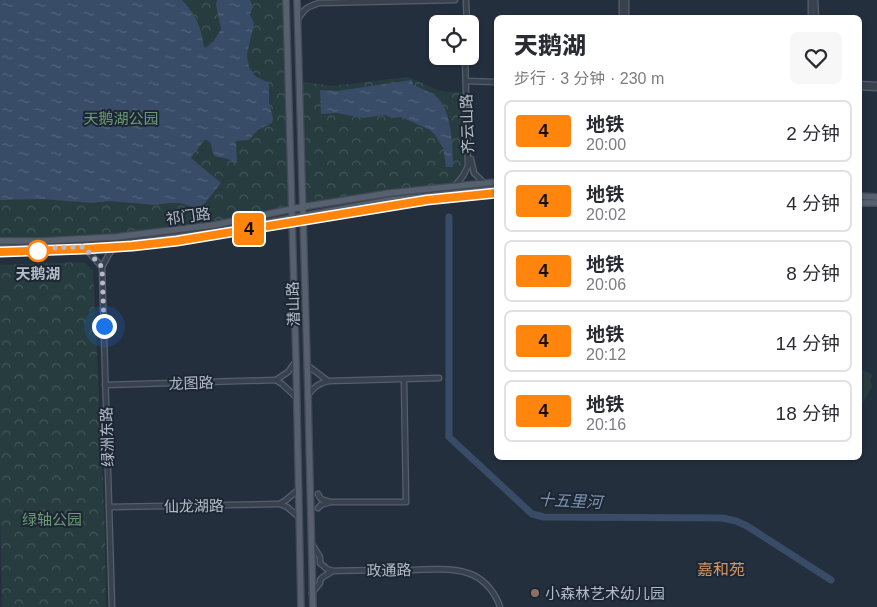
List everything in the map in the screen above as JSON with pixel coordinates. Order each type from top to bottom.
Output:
[{"type":"main road","name":"潜山路","points":[[286,0],[301,607]]},
{"type":"main road","name":"潜山路","points":[[297,0],[313,607]]},
{"type":"main road","name":"祁门路","points":[[0,241],[116,238],[214,225],[302,207],[390,193],[494,182]]},
{"type":"main road","name":"祁门路","points":[[1,250],[116,245],[215,232],[391,200],[494,189]]},
{"type":"main road","points":[[862,196],[877,197]]},
{"type":"main road","points":[[862,203],[877,204]]},
{"type":"street","points":[[314,0],[319,3]]},
{"type":"street","points":[[298,20],[308,6],[319,3],[455,0]]},
{"type":"street","points":[[465,0],[466,15]]},
{"type":"street","points":[[622,15],[624,0]]},
{"type":"street","points":[[624,0],[626,15]]},
{"type":"street","points":[[811,0],[812,15]]},
{"type":"street","points":[[815,0],[816,15]]},
{"type":"street","name":"齐云山路","points":[[454,187],[468,166],[466,65]]},
{"type":"street","points":[[484,183],[474,172],[471,163],[467,82],[494,82]]},
{"type":"street","points":[[862,86],[877,86]]},
{"type":"street","points":[[84,247],[102,267],[108,254],[116,245]]},
{"type":"street","name":"绿洲东路","points":[[102,267],[112,607]]},
{"type":"street","points":[[296,361],[288,372],[276,380],[296,397]]},
{"type":"street","points":[[307,365],[328,381]]},
{"type":"street","points":[[308,394],[319,383],[328,381],[439,378]]},
{"type":"street","name":"龙图路","points":[[105,386],[276,380]]},
{"type":"street","points":[[318,494],[321,499],[330,502],[406,502],[404,380]]},
{"type":"street","points":[[298,490],[280,504],[299,517]]},
{"type":"street","points":[[318,508],[330,502]]},
{"type":"street","name":"仙龙湖路","points":[[109,507],[280,504]]},
{"type":"street","points":[[311,543],[320,557],[320,563],[333,571]]},
{"type":"street","name":"政通路","points":[[333,571],[444,570],[464,572],[473,575],[488,586],[500,607]]},
{"type":"street","points":[[312,593],[323,576],[333,571]]},
{"type":"green space","name":"天鹅湖公园","points":[[0,0],[286,0],[292,210],[214,225],[110,238],[0,241]]},
{"type":"green space","points":[[408,77],[438,90],[466,92],[468,166],[454,187],[302,207],[299,81],[332,86]]},
{"type":"green space","name":"绿轴公园","points":[[84,262],[93,270],[105,529],[106,607],[2,607],[0,265]]},
{"type":"green space","points":[[863,370],[873,375],[870,380],[872,387],[862,405]]},
{"type":"water","name":"天鹅湖公园","points":[[0,0],[182,0],[197,21],[205,48],[214,41],[221,29],[216,5],[217,0],[250,0],[253,6],[250,15],[254,23],[247,55],[249,67],[255,76],[269,83],[272,123],[258,130],[249,140],[236,141],[237,163],[214,155],[211,143],[205,139],[191,158],[221,183],[200,209],[180,203],[156,205],[109,201],[92,203],[42,199],[0,200]]},
{"type":"water","points":[[412,80],[413,85],[433,94],[443,104],[451,131],[453,167],[446,167],[443,148],[430,130],[401,117],[392,118],[385,115],[363,118],[337,113],[321,114],[320,90],[337,91]]},
{"type":"waterway","name":"十五里河","points":[[449,217],[449,437],[532,514],[544,517],[722,518],[736,521],[747,526],[831,580]]},
{"type":"metro line","name":"4","points":[[0,252],[84,249],[177,241],[427,200],[494,193]]},
{"type":"place","name":"天鹅湖","points":[[38,251]]},
{"type":"place","name":"小森林艺术幼儿园","points":[[535,593]]},
{"type":"district","name":"嘉和苑","points":[[721,569]]},
{"type":"route","points":[[38,251],[42,248],[84,247],[98,262],[102,267],[104,326]]}]
